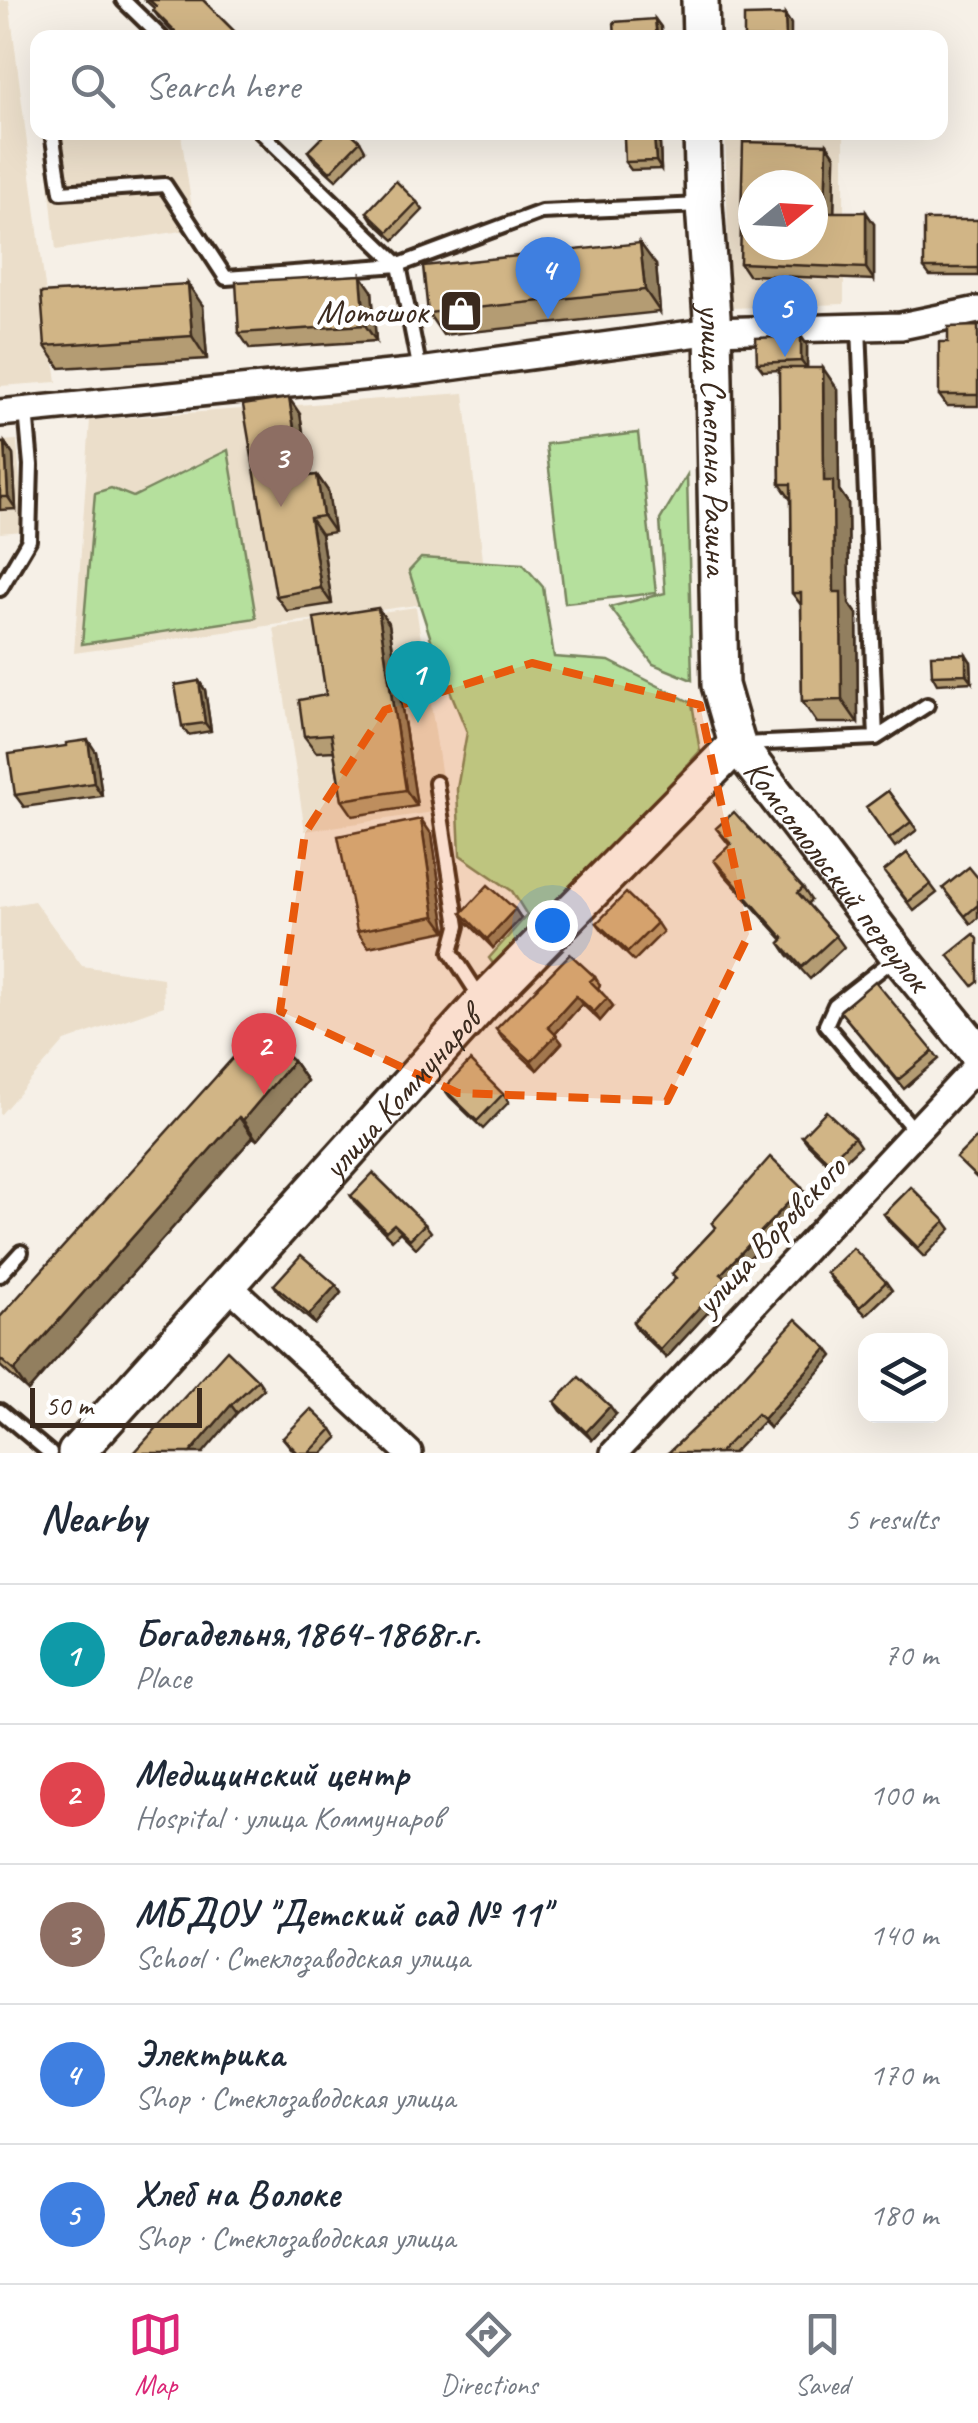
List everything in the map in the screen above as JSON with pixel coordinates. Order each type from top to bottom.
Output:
[{"type":"street","points":[[700,0],[700,30]]},
{"type":"street","name":"улица Степана Разина","points":[[702,140],[714,330],[720,685],[736,744]]},
{"type":"street","points":[[13,412],[246,398],[714,330],[901,326],[978,310]]},
{"type":"street","name":"Комсомольский переулок","points":[[736,744],[898,956],[978,1053]]},
{"type":"street","name":"улица Коммунаров","points":[[76,1453],[483,1002],[736,744]]},
{"type":"street","name":"улица Воровского","points":[[614,1453],[978,1065]]},
{"type":"street","points":[[228,1284],[408,1453]]},
{"type":"lane","points":[[123,0],[154,30]]},
{"type":"lane","points":[[53,140],[60,192],[165,185],[226,278],[399,265],[541,212],[704,205]]},
{"type":"lane","points":[[269,140],[399,265],[420,371]]},
{"type":"lane","points":[[859,326],[876,738]]},
{"type":"lane","points":[[0,589],[28,540],[31,466],[13,412]]},
{"type":"lane","points":[[736,744],[876,738],[927,705]]},
{"type":"lane","points":[[436,783],[458,926],[451,952],[483,1002]]},
{"type":"lane","points":[[898,956],[835,1005],[826,1025],[915,1131]]},
{"type":"lane","points":[[0,1275],[21,1252]]},
{"type":"lane","points":[[0,1411],[50,1453]]},
{"type":"highlighted area","points":[[532,663],[700,705],[749,934],[667,1101],[458,1093],[280,1011],[305,833],[385,710]]},
{"type":"shaded area","points":[[0,0],[9,0],[57,382],[0,386]]},
{"type":"shaded area","points":[[45,140],[182,140],[195,229],[56,250]]},
{"type":"shaded area","points":[[725,140],[844,140],[844,304],[730,308]]},
{"type":"shaded area","points":[[464,393],[487,595],[74,653],[90,420]]},
{"type":"shaded area","points":[[17,440],[23,531],[0,533],[0,441]]},
{"type":"shaded area","points":[[416,607],[447,810],[305,831],[274,628]]},
{"type":"shaded area","points":[[34,901],[82,966],[163,978],[164,1006],[65,1041],[0,1115],[0,907]]},
{"type":"green space","points":[[638,433],[656,593],[565,603],[546,444]]},
{"type":"green space","points":[[228,450],[256,618],[82,644],[95,493],[111,488],[133,497]]},
{"type":"green space","points":[[687,475],[692,680],[653,664],[610,607],[665,593],[660,520]]},
{"type":"green space","points":[[421,558],[523,564],[543,587],[554,657],[609,661],[692,703],[700,751],[499,972],[489,958],[527,915],[512,891],[460,855],[457,789],[467,732],[438,661],[409,571]]},
{"type":"building","points":[[149,0],[203,0],[233,30],[173,30],[153,10],[156,6]]},
{"type":"building","points":[[785,15],[786,30],[744,30],[744,16]]},
{"type":"building","points":[[655,19],[656,30],[614,30],[614,22]]},
{"type":"building","points":[[319,140],[360,141],[330,172],[308,151]]},
{"type":"building","points":[[624,140],[654,140],[656,161],[625,162]]},
{"type":"building","points":[[743,142],[827,144],[826,170],[742,170]]},
{"type":"building","points":[[396,181],[417,202],[388,232],[367,212]]},
{"type":"building","points":[[828,212],[866,212],[866,268],[740,260],[828,260]]},
{"type":"building","points":[[924,220],[978,220],[978,268],[924,268]]},
{"type":"building","points":[[640,243],[645,290],[428,313],[423,266]]},
{"type":"building","points":[[361,275],[365,325],[239,333],[236,282]]},
{"type":"building","points":[[188,284],[192,336],[45,346],[41,293]]},
{"type":"building","points":[[978,326],[978,395],[939,395],[939,342],[948,342],[948,327]]},
{"type":"building","points":[[801,336],[801,361],[757,363],[756,338]]},
{"type":"building","points":[[779,368],[823,368],[824,481],[833,481],[834,592],[841,592],[842,700],[802,701],[801,593],[792,593],[791,484],[780,484]]},
{"type":"building","points":[[289,398],[302,477],[317,475],[323,516],[310,518],[321,588],[276,596],[243,405]]},
{"type":"building","points":[[0,443],[5,443],[8,497],[0,497]]},
{"type":"building","points":[[378,608],[406,790],[342,800],[331,734],[304,736],[299,700],[326,695],[314,618]]},
{"type":"building","points":[[966,654],[966,674],[932,675],[931,655]]},
{"type":"building","points":[[199,681],[205,723],[182,726],[175,685]]},
{"type":"building","points":[[88,740],[94,783],[15,795],[9,754]]},
{"type":"building","points":[[888,791],[911,822],[889,839],[866,807]]},
{"type":"building","points":[[734,812],[803,888],[798,893],[836,936],[802,967],[780,943],[784,939],[714,860],[731,844],[716,828]]},
{"type":"building","points":[[421,819],[435,916],[357,931],[338,836]]},
{"type":"building","points":[[907,853],[931,884],[908,902],[884,871]]},
{"type":"building","points":[[969,867],[978,878],[978,905],[965,916],[943,888]]},
{"type":"building","points":[[488,885],[515,909],[487,939],[462,913]]},
{"type":"building","points":[[626,893],[657,923],[628,952],[597,923]]},
{"type":"building","points":[[974,934],[978,939],[978,982],[973,986],[948,955]]},
{"type":"building","points":[[570,954],[595,977],[590,981],[607,998],[594,1012],[576,996],[548,1027],[556,1035],[531,1061],[496,1029]]},
{"type":"building","points":[[875,981],[933,1051],[898,1080],[840,1011]]},
{"type":"building","points":[[258,1030],[293,1061],[14,1371],[0,1359],[0,1317]]},
{"type":"building","points":[[470,1061],[503,1094],[477,1121],[444,1089]]},
{"type":"building","points":[[826,1111],[854,1137],[829,1162],[802,1136]]},
{"type":"building","points":[[978,1136],[978,1179],[956,1158]]},
{"type":"building","points":[[770,1157],[802,1188],[721,1274],[726,1278],[660,1350],[633,1322],[676,1278],[672,1274],[716,1227],[712,1223]]},
{"type":"building","points":[[373,1173],[425,1224],[410,1239],[394,1224],[386,1231],[351,1196]]},
{"type":"building","points":[[911,1187],[945,1221],[918,1248],[884,1214]]},
{"type":"building","points":[[853,1248],[886,1282],[860,1307],[827,1273]]},
{"type":"building","points":[[301,1255],[336,1285],[309,1315],[274,1285]]},
{"type":"building","points":[[796,1319],[827,1348],[763,1419],[757,1414],[719,1453],[668,1453],[709,1414]]},
{"type":"building","points":[[227,1350],[258,1380],[190,1453],[134,1453]]},
{"type":"building","points":[[579,1377],[610,1406],[586,1432],[555,1402]]},
{"type":"building","points":[[311,1409],[332,1429],[309,1453],[298,1453],[283,1438]]},
{"type":"place","name":"Мотошок","points":[[461,311]]},
{"type":"place","name":"Электрика","points":[[548,319]]},
{"type":"place","name":"Хлеб на Волоке","points":[[785,357]]},
{"type":"place","name":"МБДОУ \"Детский сад № 11\"","points":[[281,507]]},
{"type":"place","name":"Богадельня,1864-1868г.г.","points":[[418,723]]},
{"type":"place","name":"Медицинский центр","points":[[264,1095]]}]
